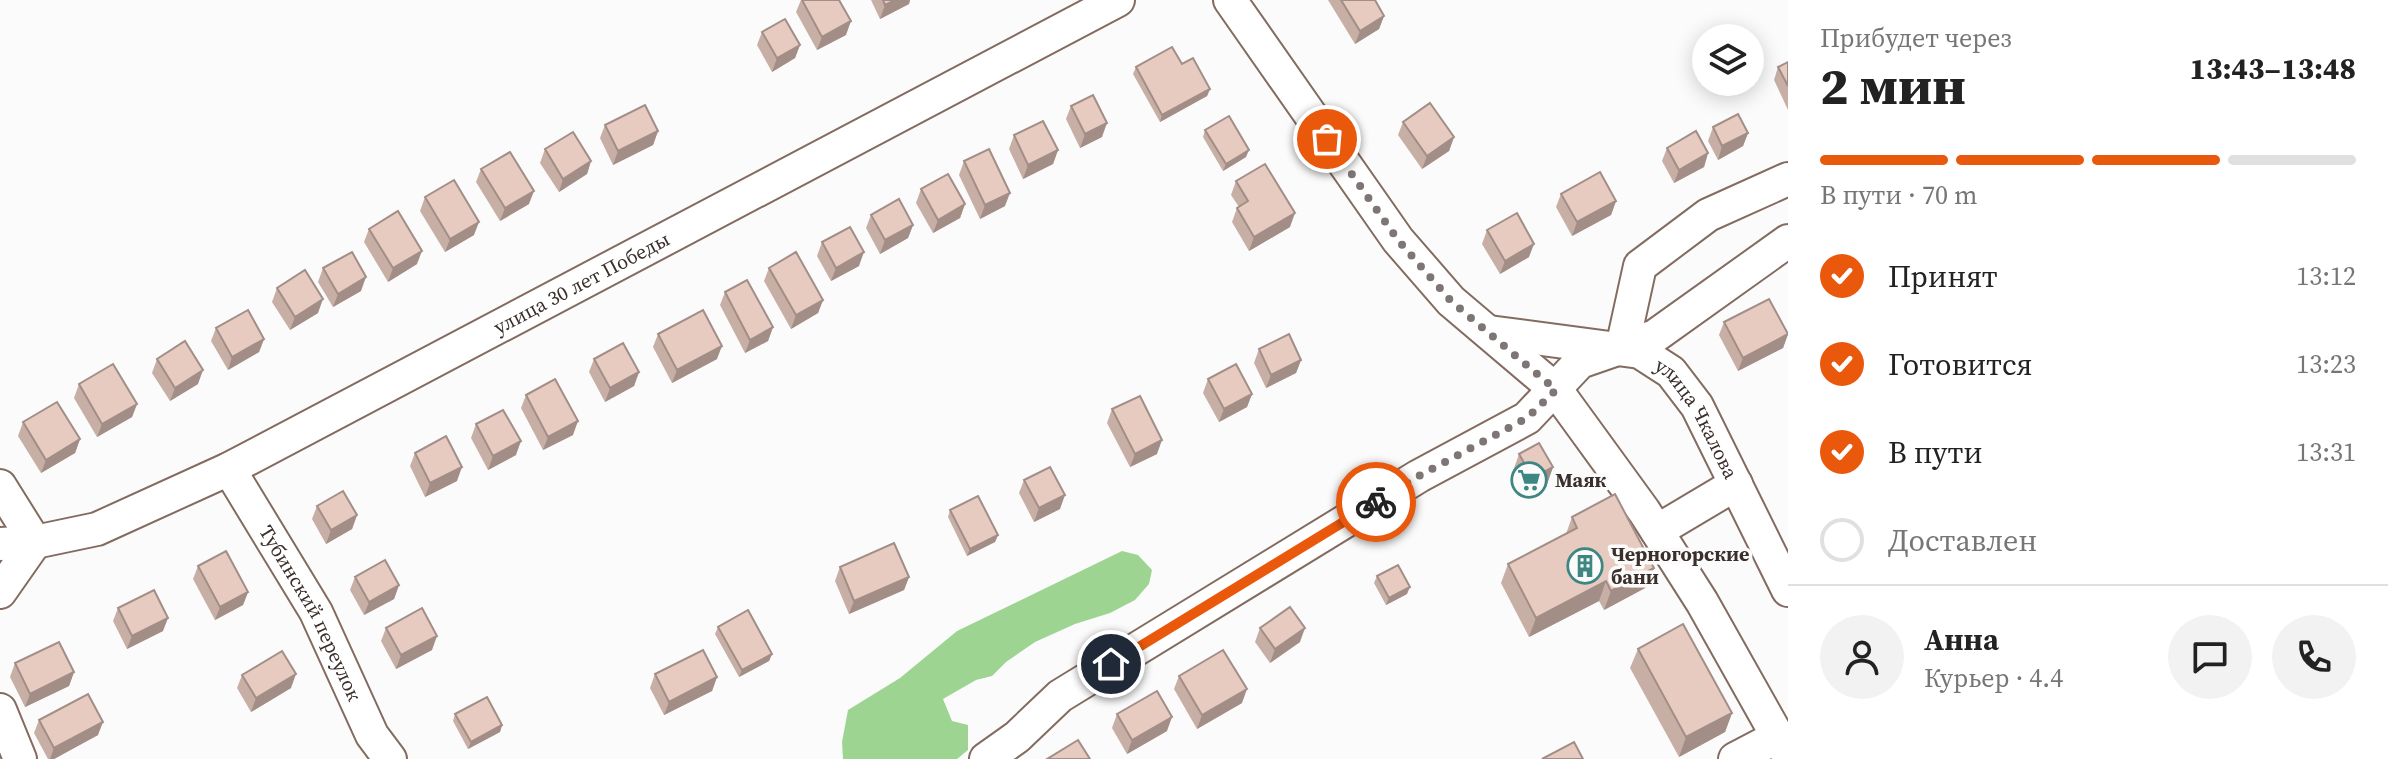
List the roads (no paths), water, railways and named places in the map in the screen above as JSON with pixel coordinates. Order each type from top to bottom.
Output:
[{"type":"street","name":"улица 30 лет Победы","points":[[0,544],[35,542],[97,529],[229,469],[1118,0]]},
{"type":"street","name":"улица Чкалова","points":[[1230,0],[1398,240],[1451,301],[1556,390],[1657,531],[1702,602],[1782,746]]},
{"type":"street","points":[[1622,348],[1640,266],[1708,215],[1788,179]]},
{"type":"street","points":[[986,759],[1015,748],[1060,696],[1419,476],[1527,418],[1580,362],[1655,336],[1788,241]]},
{"type":"street","name":"улица Чкалова","points":[[1489,332],[1539,341],[1622,348],[1640,352],[1671,372],[1697,406],[1788,590]]},
{"type":"street","name":"Тубинский переулок","points":[[229,469],[316,612],[372,735],[390,759]]},
{"type":"street","points":[[1657,531],[1736,484]]},
{"type":"street","points":[[0,486],[35,542],[0,592]]},
{"type":"street","points":[[0,710],[20,759]]},
{"type":"street","points":[[1735,759],[1782,746]]},
{"type":"place","name":"Маяк","points":[[1529,480]]},
{"type":"place","name":"Черногорские бани","points":[[1585,566]]}]
